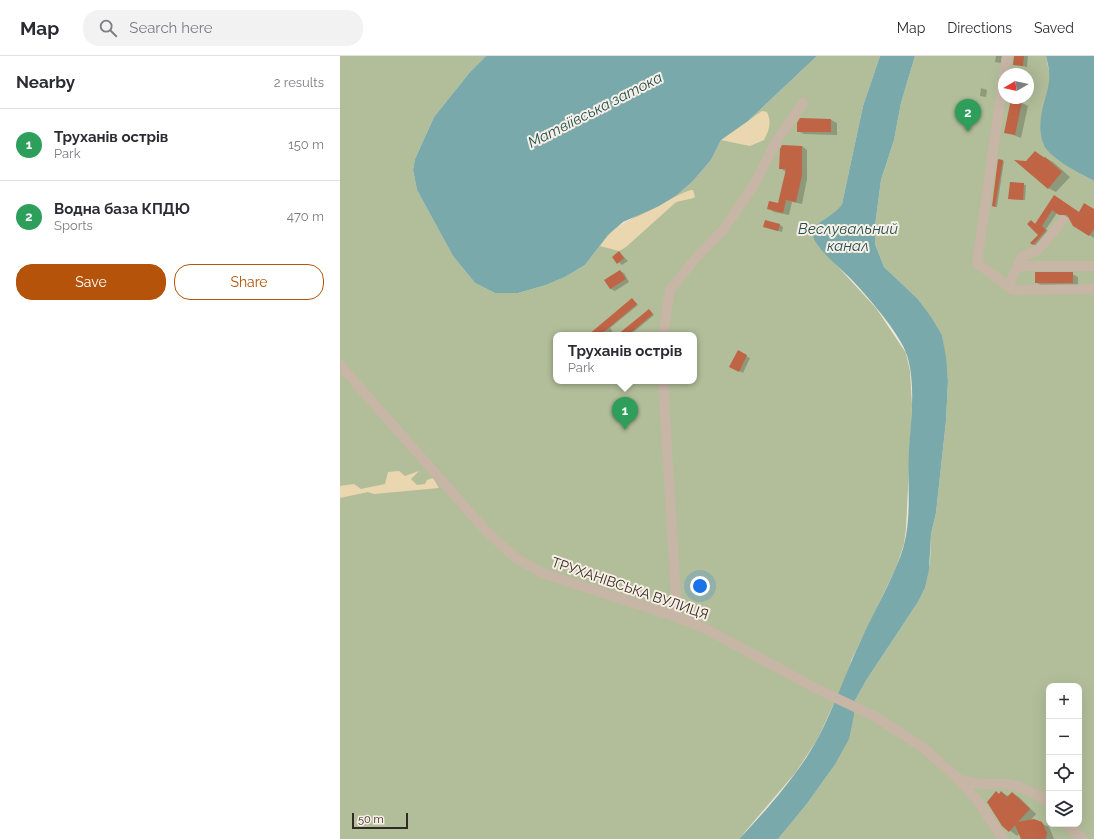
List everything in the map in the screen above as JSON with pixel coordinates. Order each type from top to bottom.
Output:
[{"type":"street","points":[[1005,68],[1007,56]]},
{"type":"street","points":[[663,332],[670,290],[694,260],[724,229],[755,183],[777,140],[803,103]]},
{"type":"street","points":[[1000,104],[977,263],[1013,290],[1094,289]]},
{"type":"street","points":[[1008,286],[1022,257],[1038,250],[1063,220]]},
{"type":"street","points":[[1018,266],[1094,266]]},
{"type":"street","name":"ТРУХАНІВСЬКА ВУЛИЦЯ","points":[[340,364],[487,532],[516,558],[542,573],[674,616],[706,629],[853,707],[876,717],[925,749],[958,779],[977,800],[1003,839]]},
{"type":"street","points":[[663,384],[676,596],[674,616]]},
{"type":"street","name":"ТРУХАНІВСЬКА ВУЛИЦЯ","points":[[958,779],[979,784],[1008,784],[1020,787],[1046,800]]},
{"type":"street","points":[[1069,827],[1083,839]]},
{"type":"green space","points":[[340,56],[486,56],[470,72],[434,117],[415,159],[413,170],[417,190],[453,256],[475,283],[495,293],[518,293],[546,285],[565,277],[585,265],[608,235],[636,216],[677,195],[692,182],[711,160],[721,140],[748,121],[817,56],[880,56],[863,106],[842,204],[839,210],[825,220],[818,245],[876,308],[906,353],[910,371],[912,405],[904,544],[896,568],[851,661],[845,680],[817,740],[796,772],[739,839],[340,839]]},
{"type":"green space","points":[[915,56],[1046,56],[1051,81],[1042,114],[1043,144],[1067,165],[1094,181],[1094,839],[778,839],[806,805],[834,766],[853,704],[867,679],[918,602],[925,588],[930,562],[931,534],[936,513],[946,421],[948,381],[942,335],[917,298],[884,267],[875,244],[875,226],[881,180],[894,140],[901,103]]},
{"type":"sand","points":[[762,111],[767,112],[770,123],[764,140],[750,146],[721,140]]},
{"type":"sand","points":[[693,190],[695,197],[675,203],[626,247],[619,251],[600,246],[620,225]]},
{"type":"sand","points":[[399,471],[405,476],[419,471],[411,479],[417,485],[425,484],[427,480],[433,478],[439,488],[374,494],[368,492],[340,498],[340,486],[354,484],[361,489],[385,484],[388,472]]},
{"type":"water","name":"Матвіївська затока","points":[[486,56],[817,56],[748,121],[721,140],[711,160],[692,182],[677,195],[659,206],[623,222],[608,235],[585,265],[565,277],[546,285],[518,293],[495,293],[475,283],[453,256],[417,190],[413,170],[415,159],[434,117],[470,72]]},
{"type":"water","name":"Веслувальний канал","points":[[880,56],[915,56],[901,103],[894,140],[881,180],[875,226],[875,244],[884,267],[917,298],[931,317],[942,335],[946,357],[948,381],[946,421],[936,513],[931,534],[929,570],[925,588],[918,602],[867,679],[853,704],[854,715],[849,739],[834,766],[806,805],[778,839],[739,839],[771,804],[811,751],[830,714],[856,650],[891,580],[904,545],[909,509],[909,462],[912,402],[910,366],[907,355],[897,336],[881,313],[855,283],[824,253],[815,241],[813,234],[814,228],[835,212],[842,204],[863,106]]},
{"type":"water","points":[[1046,56],[1094,56],[1094,181],[1073,170],[1057,159],[1051,154],[1043,143],[1040,130],[1049,76]]},
{"type":"building","points":[[1014,56],[1024,56],[1023,66],[1013,65]]},
{"type":"building","points":[[1010,104],[1022,104],[1015,135],[1004,133]]},
{"type":"building","points":[[800,118],[831,119],[831,132],[797,132],[797,123]]},
{"type":"building","points":[[782,145],[802,146],[802,175],[796,202],[786,200],[783,213],[767,209],[769,201],[778,203],[786,169],[779,169],[780,149]]},
{"type":"building","points":[[1035,151],[1044,158],[1045,157],[1062,172],[1048,189],[1014,160],[1026,161]]},
{"type":"building","points":[[998,159],[1003,160],[995,207],[992,206]]},
{"type":"building","points":[[1010,182],[1024,183],[1023,200],[1008,199]]},
{"type":"building","points":[[1054,195],[1079,212],[1084,203],[1094,209],[1094,229],[1089,236],[1073,226],[1067,215],[1059,215],[1052,210],[1042,226],[1046,230],[1033,245],[1030,243],[1038,235],[1027,224],[1031,220],[1035,224]]},
{"type":"building","points":[[765,220],[780,224],[778,231],[763,227]]},
{"type":"building","points":[[619,251],[624,258],[617,264],[612,257]]},
{"type":"building","points":[[620,270],[626,279],[610,289],[604,280]]},
{"type":"building","points":[[1035,272],[1073,272],[1073,283],[1035,283]]},
{"type":"building","points":[[632,298],[637,304],[604,332],[592,332]]},
{"type":"building","points":[[649,309],[653,314],[632,332],[621,332]]},
{"type":"building","points":[[738,350],[747,355],[739,372],[729,367]]},
{"type":"building","points":[[996,791],[999,794],[1001,791],[1007,797],[1012,792],[1030,809],[1018,822],[1034,819],[1042,822],[1047,833],[1046,839],[1021,839],[1015,825],[1009,832],[1002,826],[987,802]]},
{"type":"place","name":"Водна база КПДЮ","points":[[968,132]]},
{"type":"place","name":"Труханів острів","points":[[625,430]]}]
